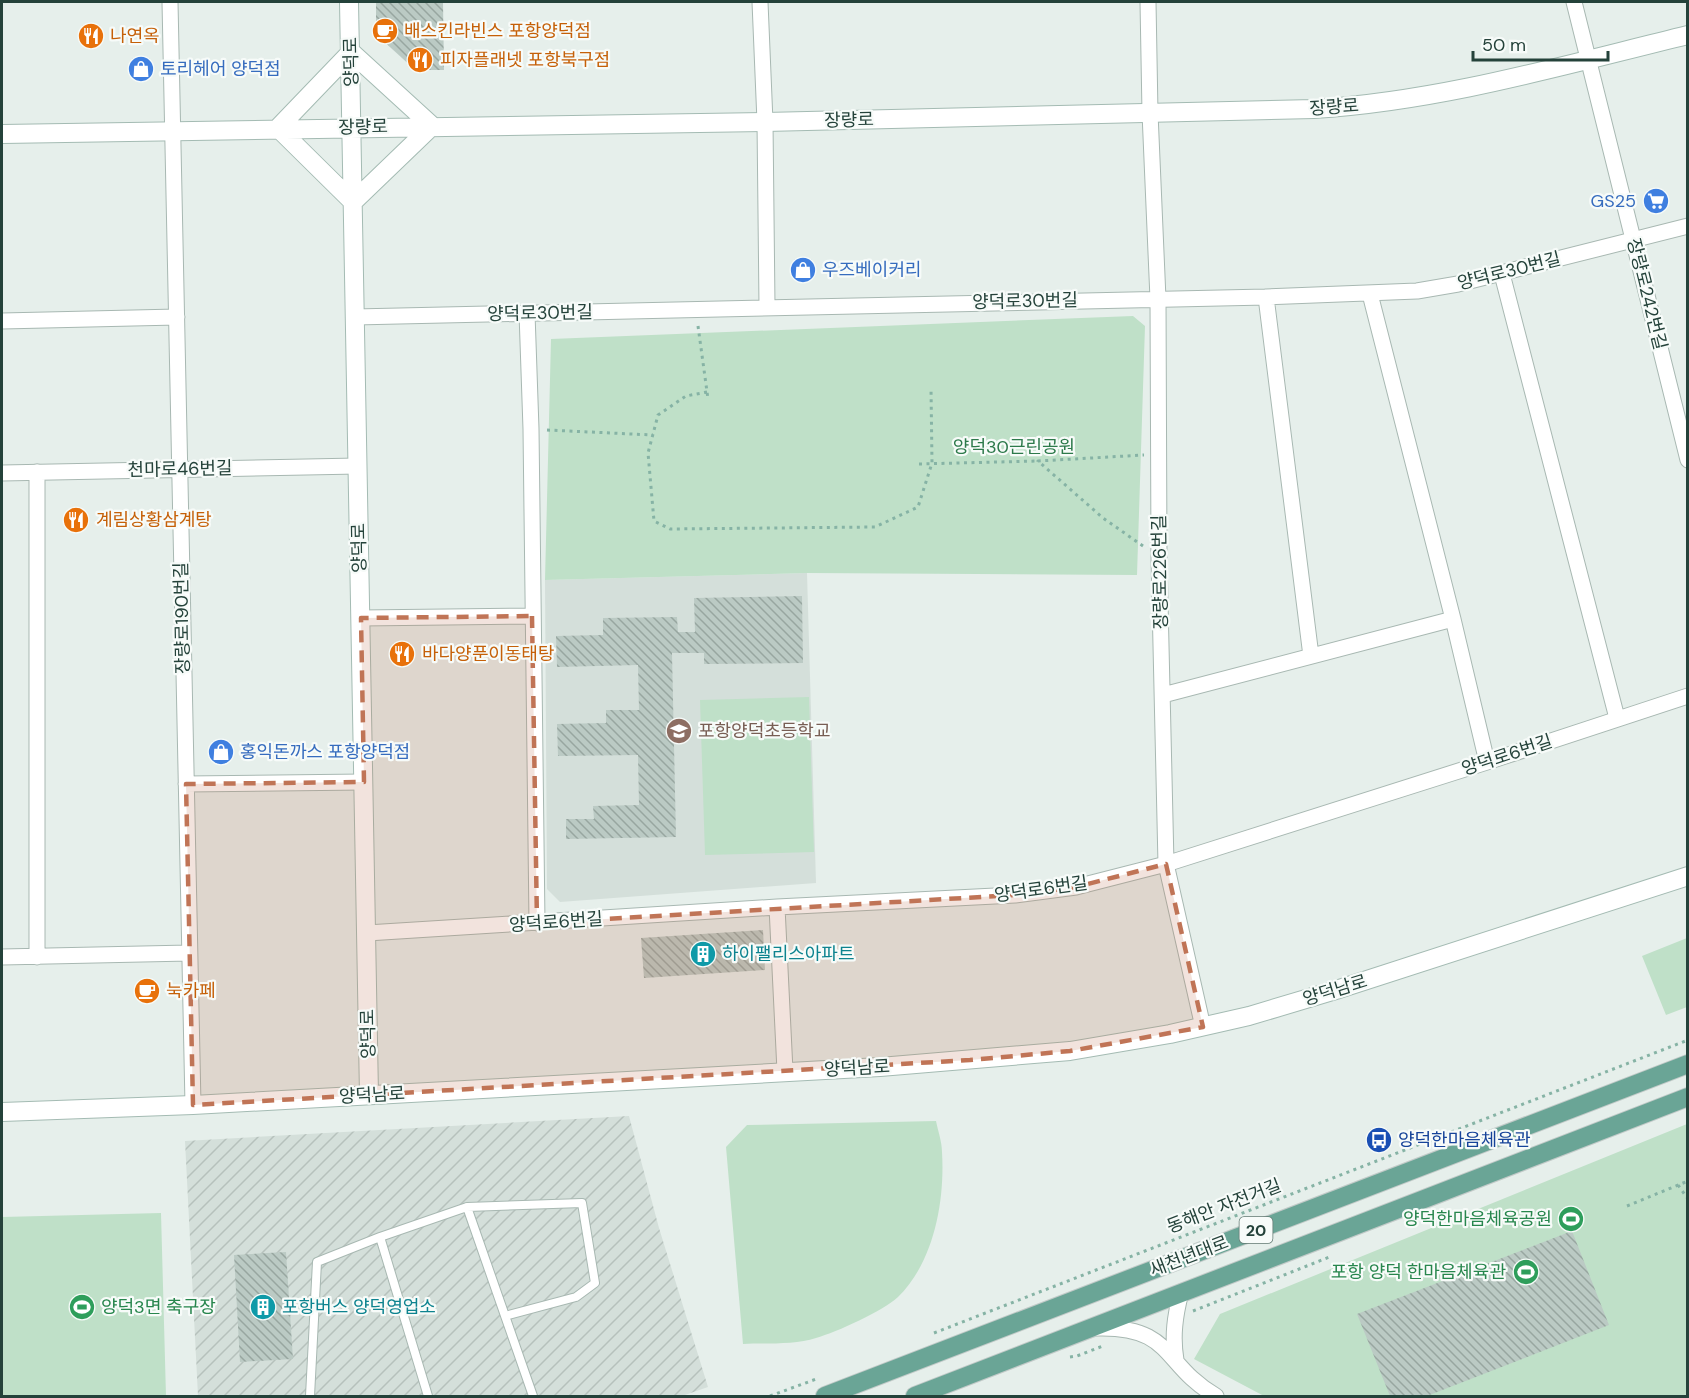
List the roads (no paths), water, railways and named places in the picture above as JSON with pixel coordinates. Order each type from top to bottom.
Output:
[{"type":"main road","name":"새천년대로","points":[[825,1396],[1688,1064]]},
{"type":"main road","name":"새천년대로","points":[[915,1396],[1181,1292],[1316,1243],[1688,1097]]},
{"type":"street","name":"장량로190번길","points":[[170,2],[193,1105]]},
{"type":"street","name":"양덕로","points":[[349,2],[369,1095]]},
{"type":"street","points":[[760,2],[765,122],[767,306]]},
{"type":"street","name":"장량로226번길","points":[[1148,2],[1158,299],[1159,558],[1166,864],[1203,1027]]},
{"type":"street","name":"장량로242번길","points":[[1574,2],[1688,460]]},
{"type":"street","name":"장량로","points":[[2,134],[765,122],[1359,106],[1444,93],[1688,34]]},
{"type":"street","points":[[351,51],[432,126],[353,202],[278,128],[351,51]]},
{"type":"street","name":"양덕로30번길","points":[[355,316],[1266,297],[1417,291],[1502,274],[1634,238],[1688,226]]},
{"type":"street","points":[[1502,274],[1617,718]]},
{"type":"street","points":[[1371,294],[1487,762]]},
{"type":"street","points":[[1266,297],[1311,656]]},
{"type":"street","points":[[527,313],[531,429],[537,923]]},
{"type":"street","points":[[2,321],[177,317]]},
{"type":"street","name":"천마로46번길","points":[[2,473],[358,466]]},
{"type":"street","points":[[37,472],[37,957]]},
{"type":"street","points":[[361,618],[532,616]]},
{"type":"street","points":[[1163,695],[1453,619]]},
{"type":"street","name":"양덕로6번길","points":[[367,933],[777,907],[1015,895],[1076,887],[1166,864],[1688,696]]},
{"type":"street","points":[[186,784],[364,782]]},
{"type":"street","name":"양덕남로","points":[[2,1112],[193,1105],[880,1067],[1023,1056],[1123,1043],[1203,1027],[1336,990],[1688,876]]},
{"type":"street","points":[[777,907],[785,1071]]},
{"type":"street","points":[[2,957],[189,953]]},
{"type":"street","points":[[1176,1360],[1173,1345],[1174,1318],[1181,1292]]},
{"type":"street","points":[[1091,1329],[1134,1330],[1159,1343],[1193,1381],[1216,1396]]},
{"type":"lane","points":[[310,1396],[317,1262],[467,1207],[582,1203],[595,1283],[576,1297],[505,1316]]},
{"type":"lane","points":[[467,1207],[533,1396]]},
{"type":"lane","points":[[380,1238],[428,1396]]},
{"type":"place","name":"배스킨라빈스 포항양덕점","points":[[385,31]]},
{"type":"place","name":"나연옥","points":[[91,36]]},
{"type":"place","name":"피자플래넷 포항북구점","points":[[420,60]]},
{"type":"place","name":"토리헤어 양덕점","points":[[141,69]]},
{"type":"place","name":"GS25","points":[[1656,201]]},
{"type":"place","name":"우즈베이커리","points":[[803,270]]},
{"type":"place","name":"계림상황삼계탕","points":[[76,520]]},
{"type":"place","name":"바다양푼이동태탕","points":[[402,654]]},
{"type":"place","name":"포항양덕초등학교","points":[[679,731]]},
{"type":"place","name":"홍익돈까스 포항양덕점","points":[[221,752]]},
{"type":"place","name":"하이팰리스아파트","points":[[703,954]]},
{"type":"place","name":"눅카페","points":[[147,991]]},
{"type":"place","name":"양덕한마음체육관","points":[[1379,1140]]},
{"type":"place","name":"양덕한마음체육공원","points":[[1571,1219]]},
{"type":"place","name":"포항 양덕 한마음체육관","points":[[1526,1272]]},
{"type":"place","name":"양덕3면 축구장","points":[[82,1307]]},
{"type":"place","name":"포항버스 양덕영업소","points":[[263,1307]]},
{"type":"park label","name":"양덕30근린공원","points":[[1014,447]]}]
